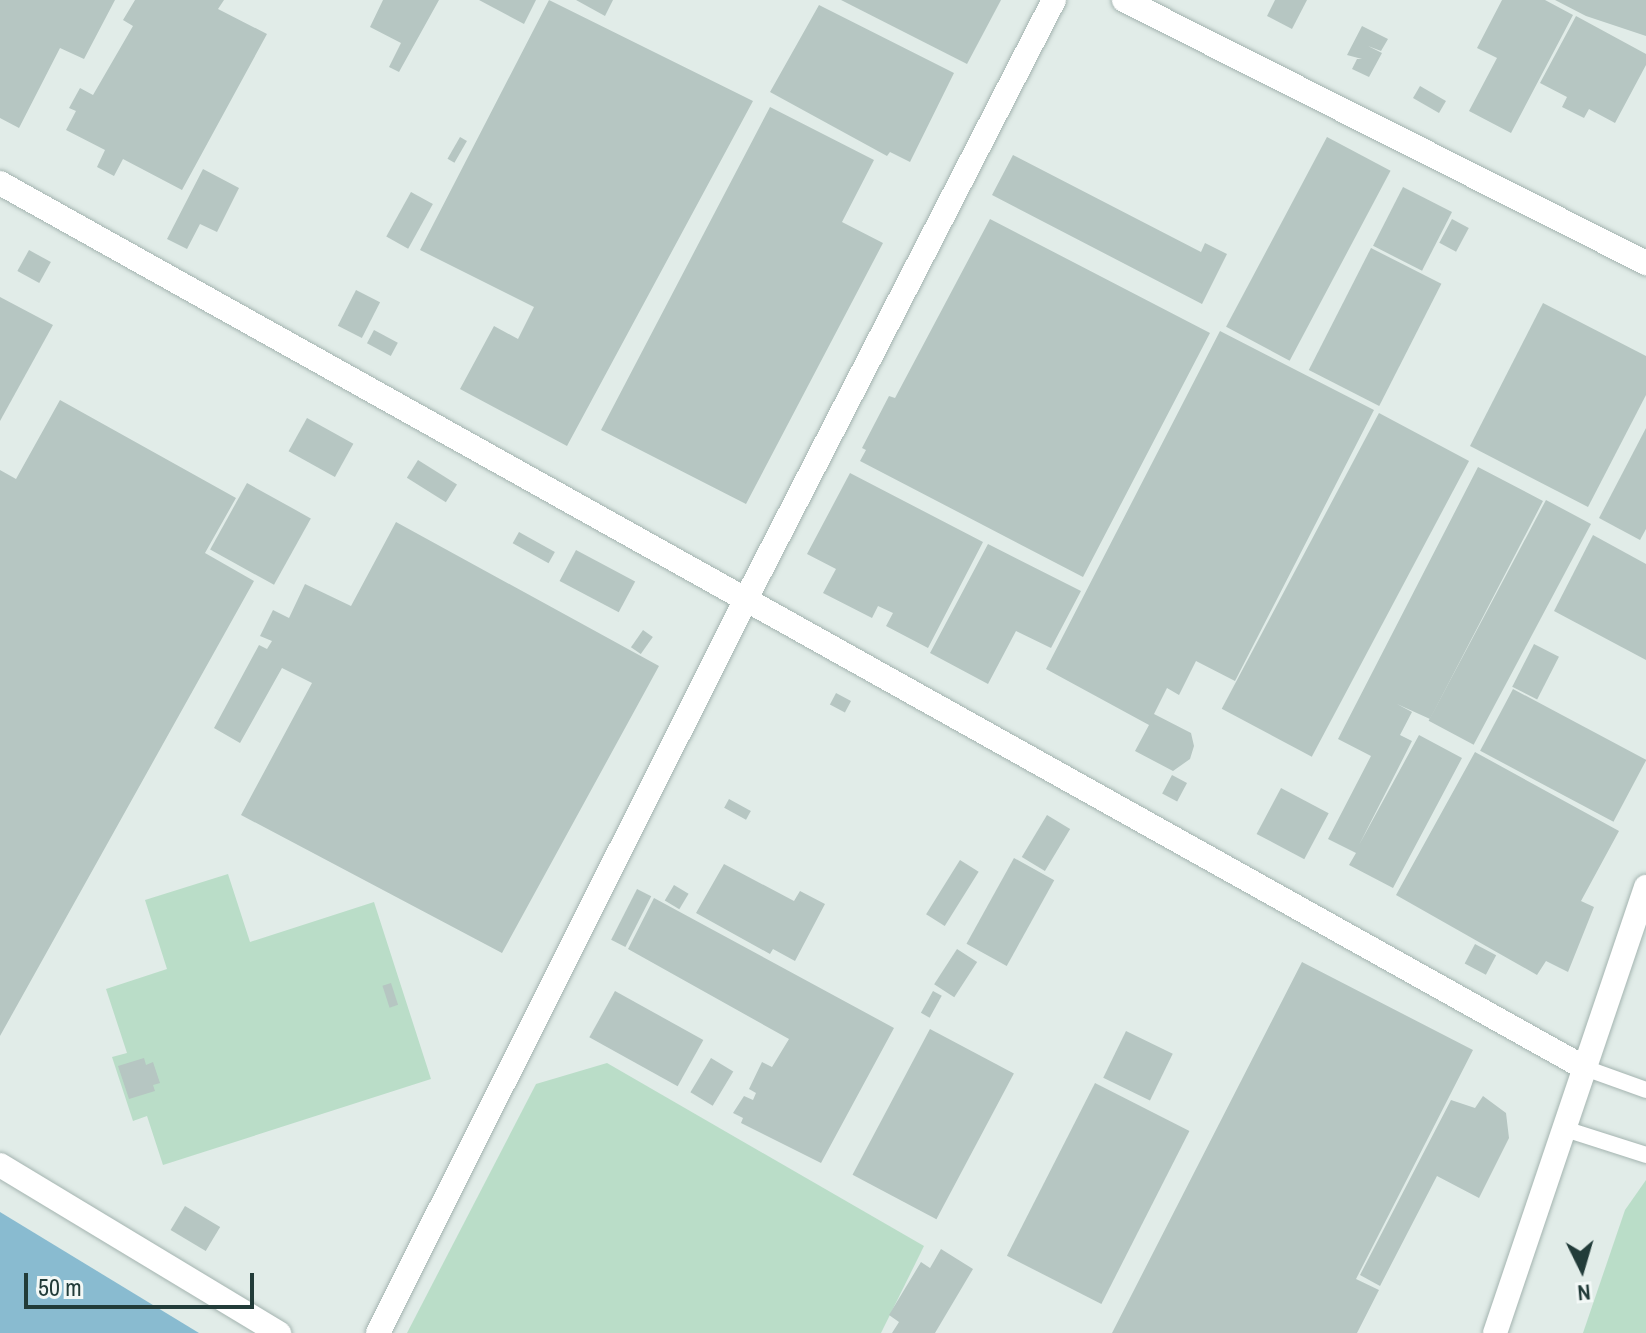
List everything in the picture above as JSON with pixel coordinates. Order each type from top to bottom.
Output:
[{"type":"street","points":[[378,1333],[747,597],[1054,0]]},
{"type":"street","points":[[1124,0],[1646,263]]},
{"type":"street","points":[[0,183],[747,597],[1585,1068]]},
{"type":"street","points":[[1495,1333],[1646,887]]},
{"type":"street","points":[[0,1165],[279,1333]]},
{"type":"lane","points":[[1585,1068],[1646,1090]]},
{"type":"lane","points":[[1565,1129],[1646,1155]]},
{"type":"green space","points":[[228,874],[250,942],[374,902],[431,1079],[163,1165],[147,1116],[133,1121],[112,1057],[127,1053],[106,989],[167,969],[145,900]]},
{"type":"green space","points":[[607,1063],[924,1246],[881,1333],[407,1333],[536,1084]]},
{"type":"green space","points":[[1646,1180],[1646,1333],[1583,1333],[1625,1210]]},
{"type":"water","points":[[0,1212],[199,1333],[0,1333]]},
{"type":"building","points":[[0,0],[115,0],[84,59],[60,48],[19,128],[0,118]]},
{"type":"building","points":[[135,0],[224,0],[218,9],[267,34],[182,190],[123,159],[114,176],[97,167],[105,150],[66,130],[76,111],[69,108],[80,88],[93,95],[133,26],[123,20]]},
{"type":"building","points":[[383,0],[439,0],[399,72],[389,67],[401,43],[370,27]]},
{"type":"building","points":[[479,0],[536,0],[524,24]]},
{"type":"building","points":[[549,0],[753,101],[567,446],[460,389],[494,326],[518,339],[534,307],[420,250]]},
{"type":"building","points":[[576,0],[613,0],[605,16]]},
{"type":"building","points":[[841,0],[1001,0],[967,64]]},
{"type":"building","points":[[1275,0],[1307,0],[1292,29],[1267,16]]},
{"type":"building","points":[[1502,0],[1545,0],[1573,15],[1511,133],[1469,111],[1497,58],[1477,48]]},
{"type":"building","points":[[1555,0],[1646,0],[1646,36],[1586,16]]},
{"type":"building","points":[[819,5],[954,73],[910,162],[890,152],[887,156],[770,92]]},
{"type":"building","points":[[1576,16],[1646,54],[1646,65],[1615,123],[1589,109],[1584,118],[1562,107],[1567,97],[1540,83]]},
{"type":"building","points":[[1362,26],[1388,39],[1381,51],[1368,46],[1382,53],[1369,77],[1352,69],[1357,59],[1362,59],[1347,55]]},
{"type":"building","points":[[1420,86],[1446,101],[1439,113],[1413,98]]},
{"type":"building","points":[[770,107],[874,160],[842,222],[883,243],[746,504],[601,430]]},
{"type":"building","points":[[460,137],[467,141],[454,163],[448,159]]},
{"type":"building","points":[[1327,137],[1391,171],[1290,361],[1226,327]]},
{"type":"building","points":[[1013,155],[1201,252],[1205,243],[1227,254],[1202,304],[992,195]]},
{"type":"building","points":[[203,169],[239,188],[217,232],[200,224],[187,249],[167,239]]},
{"type":"building","points":[[1403,187],[1452,212],[1422,271],[1373,246]]},
{"type":"building","points":[[411,192],[433,204],[408,249],[386,237]]},
{"type":"building","points":[[990,219],[1210,333],[1083,577],[860,461],[866,450],[862,448],[889,396],[895,398]]},
{"type":"building","points":[[1452,219],[1469,228],[1456,252],[1439,243]]},
{"type":"building","points":[[1371,248],[1441,284],[1379,406],[1309,370]]},
{"type":"building","points":[[29,250],[51,262],[39,283],[17,271]]},
{"type":"building","points":[[356,290],[380,302],[362,338],[338,326]]},
{"type":"building","points":[[0,297],[53,325],[0,421]]},
{"type":"building","points":[[1543,303],[1646,356],[1646,395],[1588,507],[1470,446]]},
{"type":"building","points":[[374,330],[398,343],[391,356],[367,343]]},
{"type":"building","points":[[1220,331],[1374,410],[1235,681],[1196,661],[1179,695],[1167,688],[1154,714],[1191,733],[1194,746],[1190,759],[1173,771],[1135,751],[1149,725],[1046,669]]},
{"type":"building","points":[[60,400],[236,498],[205,553],[254,581],[0,1036],[0,470],[16,479]]},
{"type":"building","points":[[1379,413],[1469,461],[1312,757],[1222,709]]},
{"type":"building","points":[[307,418],[353,444],[335,477],[289,451]]},
{"type":"building","points":[[1646,428],[1646,529],[1640,540],[1599,518]]},
{"type":"building","points":[[418,460],[457,484],[446,502],[407,478]]},
{"type":"building","points":[[1478,467],[1543,501],[1430,719],[1397,704],[1412,712],[1400,735],[1412,741],[1359,845],[1419,735],[1462,758],[1393,888],[1349,865],[1356,853],[1328,839],[1371,756],[1338,739]]},
{"type":"building","points":[[850,473],[983,542],[928,648],[886,626],[893,613],[878,606],[872,618],[823,593],[836,569],[807,554]]},
{"type":"building","points":[[247,483],[311,518],[274,585],[210,549]]},
{"type":"building","points":[[1546,500],[1591,524],[1474,745],[1429,721]]},
{"type":"building","points":[[396,522],[659,666],[502,953],[241,815],[312,683],[282,668],[240,743],[214,728],[259,645],[267,649],[272,641],[260,636],[273,610],[289,618],[305,584],[351,606]]},
{"type":"building","points":[[519,532],[555,552],[549,563],[513,543]]},
{"type":"building","points":[[1593,535],[1646,564],[1646,660],[1554,611]]},
{"type":"building","points":[[988,544],[1081,591],[1051,648],[1016,631],[988,684],[930,653]]},
{"type":"building","points":[[576,550],[635,581],[619,612],[560,581]]},
{"type":"building","points":[[643,630],[653,637],[641,654],[631,647]]},
{"type":"building","points":[[1534,644],[1559,657],[1537,699],[1512,687]]},
{"type":"building","points":[[1513,689],[1646,760],[1613,822],[1480,751]]},
{"type":"building","points":[[836,693],[851,701],[845,712],[830,704]]},
{"type":"building","points":[[1475,752],[1619,831],[1581,901],[1594,907],[1568,972],[1546,961],[1537,975],[1396,895]]},
{"type":"building","points":[[1172,775],[1187,783],[1177,802],[1162,794]]},
{"type":"building","points":[[1281,788],[1329,813],[1304,859],[1257,834]]},
{"type":"building","points":[[729,799],[751,811],[746,820],[724,808]]},
{"type":"building","points":[[1047,815],[1070,829],[1045,871],[1022,857]]},
{"type":"building","points":[[1014,858],[1054,880],[1007,966],[966,944]]},
{"type":"building","points":[[960,860],[979,872],[945,926],[926,914]]},
{"type":"building","points":[[724,864],[794,901],[800,891],[825,904],[795,961],[773,949],[770,954],[696,913]]},
{"type":"building","points":[[674,885],[689,894],[679,909],[665,900]]},
{"type":"building","points":[[637,889],[651,896],[625,947],[611,940]]},
{"type":"building","points":[[654,898],[894,1028],[821,1163],[741,1123],[743,1118],[733,1113],[744,1096],[753,1100],[756,1093],[749,1089],[762,1062],[772,1067],[789,1039],[628,949]]},
{"type":"building","points":[[1475,944],[1496,955],[1486,975],[1465,963]]},
{"type":"building","points":[[957,949],[977,962],[954,997],[934,984]]},
{"type":"building","points":[[1302,962],[1473,1050],[1356,1279],[1379,1290],[1357,1333],[1112,1333]]},
{"type":"building","points":[[391,983],[398,1005],[390,1008],[382,986]]},
{"type":"building","points":[[615,991],[703,1040],[678,1086],[589,1037]]},
{"type":"building","points":[[933,991],[942,996],[930,1018],[921,1013]]},
{"type":"building","points":[[930,1029],[1014,1074],[936,1219],[853,1175]]},
{"type":"building","points":[[1126,1031],[1173,1054],[1150,1101],[1103,1078]]},
{"type":"building","points":[[144,1058],[146,1065],[153,1062],[160,1083],[153,1085],[155,1091],[129,1099],[118,1066]]},
{"type":"building","points":[[711,1058],[733,1071],[713,1106],[690,1092]]},
{"type":"building","points":[[1095,1083],[1189,1131],[1101,1304],[1007,1256]]},
{"type":"building","points":[[1483,1096],[1506,1113],[1509,1138],[1479,1198],[1437,1176],[1380,1286],[1360,1275],[1451,1100],[1475,1108]]},
{"type":"building","points":[[185,1206],[220,1227],[206,1251],[171,1230]]},
{"type":"building","points":[[941,1249],[973,1269],[935,1333],[892,1333],[899,1322],[889,1315],[921,1262],[930,1268]]}]
